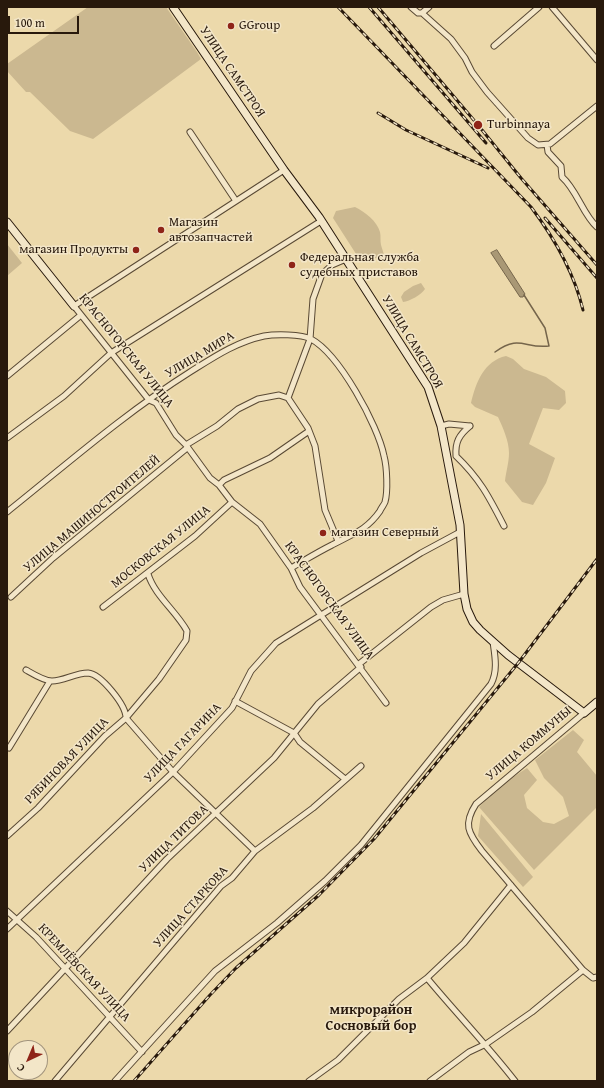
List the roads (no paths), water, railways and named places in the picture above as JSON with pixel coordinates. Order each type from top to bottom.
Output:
[{"type":"street","name":"УЛИЦА САМСТРОЯ","points":[[173,7],[284,170],[321,221],[428,387],[441,426],[460,525],[464,594],[467,610],[473,622],[492,642],[584,713]]},
{"type":"street","points":[[411,7],[418,13],[422,13],[451,39],[487,92],[528,138],[538,145],[546,145],[597,106]]},
{"type":"street","points":[[422,13],[429,7]]},
{"type":"street","points":[[494,46],[540,7]]},
{"type":"street","points":[[552,7],[597,60]]},
{"type":"street","points":[[190,132],[236,201]]},
{"type":"street","points":[[546,145],[548,152],[561,166],[562,177],[569,182],[573,192],[597,227]]},
{"type":"street","points":[[74,306],[284,170]]},
{"type":"street","points":[[7,438],[64,396],[111,353],[321,221]]},
{"type":"street","name":"КРАСНОГОРСКАЯ УЛИЦА","points":[[7,222],[149,400],[156,403],[176,435],[210,478],[219,485],[232,502],[260,524],[291,568],[300,587],[386,703]]},
{"type":"street","points":[[338,541],[325,510],[320,466],[309,431],[288,398],[310,339],[313,299],[322,274],[332,266],[346,259]]},
{"type":"street","points":[[7,376],[81,315]]},
{"type":"street","name":"УЛИЦА МИРА","points":[[7,512],[149,400],[228,348],[245,341],[266,336],[286,335],[310,339]]},
{"type":"street","points":[[291,568],[338,541],[359,532],[372,523],[385,503],[386,470],[384,455],[359,396],[338,366],[310,339]]},
{"type":"street","name":"УЛИЦА МАШИНОСТРОИТЕЛЕЙ","points":[[11,597],[53,558],[187,447],[238,409],[258,399],[278,395],[288,398]]},
{"type":"street","points":[[441,426],[449,424],[470,426],[458,436],[455,448],[456,456],[474,473],[487,493],[504,526]]},
{"type":"street","points":[[219,485],[224,480],[270,458],[309,431]]},
{"type":"street","name":"МОСКОВСКАЯ УЛИЦА","points":[[103,607],[196,536],[232,502]]},
{"type":"street","name":"УЛИЦА ГАГАРИНА","points":[[7,929],[173,772],[232,708],[251,671],[276,643],[320,615],[460,532]]},
{"type":"street","name":"РЯБИНОВАЯ УЛИЦА","points":[[7,836],[38,808],[105,736],[126,718],[158,679],[186,640],[188,632],[155,590],[148,574]]},
{"type":"street","name":"УЛИЦА ТИТОВА","points":[[7,1031],[166,858],[217,813],[274,758],[318,704],[360,666],[431,607],[443,600],[464,594]]},
{"type":"street","points":[[115,1081],[215,971],[277,923],[325,881],[362,845],[491,684],[496,660],[492,642]]},
{"type":"street","points":[[26,670],[50,680],[90,673],[97,677],[113,692],[123,705],[126,712],[126,718],[173,772],[255,851]]},
{"type":"street","points":[[9,748],[50,680]]},
{"type":"street","points":[[235,701],[294,734],[300,742],[345,779]]},
{"type":"street","name":"УЛИЦА КОММУНЫ","points":[[512,885],[470,835],[468,822],[471,812],[476,804],[597,702]]},
{"type":"street","name":"УЛИЦА СТАРКОВА","points":[[55,1081],[221,886],[232,878],[255,851],[312,808],[361,766]]},
{"type":"street","points":[[309,1081],[338,1060],[399,999],[427,978],[464,943],[512,885],[583,970],[593,978],[597,977]]},
{"type":"street","name":"КРЕМЛЁВСКАЯ УЛИЦА","points":[[7,911],[18,919],[66,968],[142,1052]]},
{"type":"street","points":[[430,1081],[469,1052],[486,1044],[532,1012],[583,970]]},
{"type":"street","points":[[427,978],[458,1016],[486,1044],[515,1081]]},
{"type":"waterway","points":[[495,352],[503,347],[516,343],[534,346],[549,346],[545,328],[524,295]]},
{"type":"railway","points":[[338,7],[531,207],[563,256],[574,282],[583,310]]},
{"type":"railway","points":[[369,7],[486,143]]},
{"type":"railway","points":[[378,7],[521,178],[597,265]]},
{"type":"railway","points":[[378,113],[406,130],[488,168]]},
{"type":"railway","points":[[545,218],[597,278]]},
{"type":"railway","points":[[134,1081],[210,995],[236,968],[319,895],[374,839],[519,662],[597,559]]},
{"type":"place","name":"GGroup","points":[[231,26]]},
{"type":"place","name":"Turbinnaya","points":[[478,125]]},
{"type":"place","name":"Магазин автозапчастей","points":[[161,230]]},
{"type":"place","name":"магазин Продукты","points":[[136,250]]},
{"type":"place","name":"Федеральная служба судебных приставов","points":[[292,265]]},
{"type":"place","name":"магазин Северный","points":[[323,533]]},
{"type":"district","name":"микрорайон Сосновый бор","points":[[371,1018]]}]
